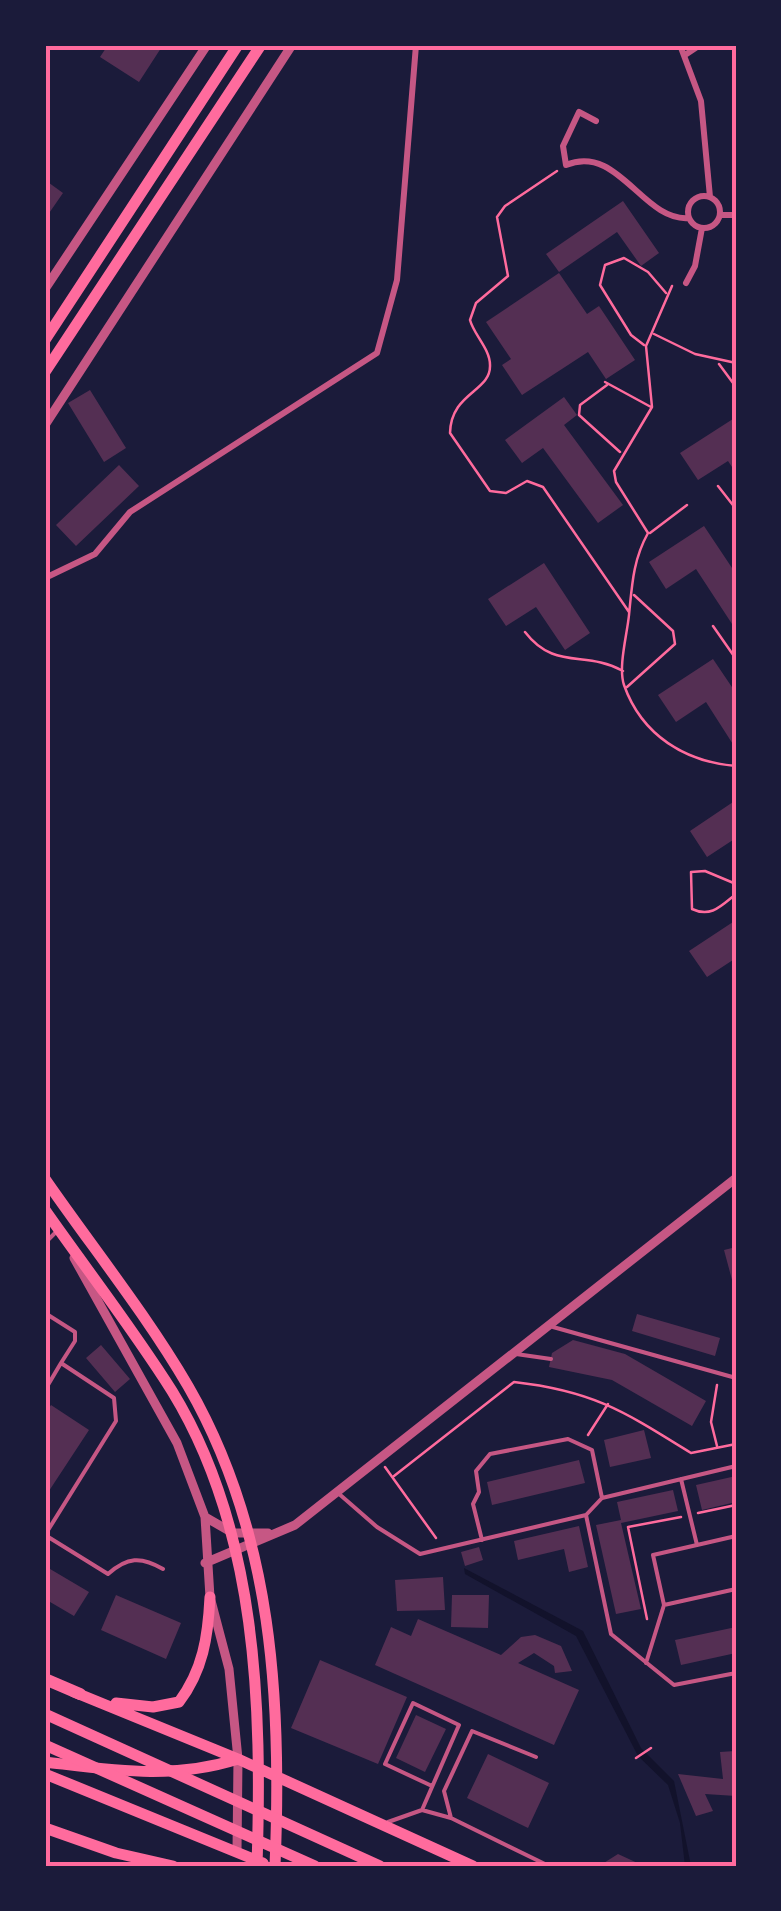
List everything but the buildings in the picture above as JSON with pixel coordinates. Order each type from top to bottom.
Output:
[{"type":"highway","points":[[45,1682],[80,1694]]},
{"type":"main road","points":[[45,340],[238,45]]},
{"type":"main road","points":[[45,372],[261,45]]},
{"type":"main road","points":[[45,1179],[188,1386],[229,1473],[255,1554],[268,1618],[280,1751],[272,1866],[45,1774]]},
{"type":"main road","points":[[45,1212],[174,1394],[213,1482],[236,1557],[254,1644],[260,1746],[257,1866]]},
{"type":"main road","points":[[103,1702],[153,1708],[179,1702],[198,1670],[208,1638],[210,1597]]},
{"type":"main road","points":[[80,1694],[238,1759],[473,1866]]},
{"type":"main road","points":[[45,1714],[380,1866]]},
{"type":"main road","points":[[45,1744],[314,1866]]},
{"type":"main road","points":[[45,1762],[160,1775],[202,1770],[238,1759]]},
{"type":"main road","points":[[45,1828],[116,1854],[173,1866]]},
{"type":"street","points":[[45,289],[206,45]]},
{"type":"street","points":[[45,425],[292,45]]},
{"type":"street","points":[[45,578],[95,554],[130,512],[377,353],[397,280],[416,45]]},
{"type":"street","points":[[680,45],[706,130],[710,197]]},
{"type":"street","points":[[685,55],[700,45]]},
{"type":"street","points":[[596,121],[579,112],[563,146],[566,165],[582,160],[596,162],[672,215],[689,218],[702,228]]},
{"type":"street","points":[[689,218],[691,203],[699,196],[717,202],[720,215]]},
{"type":"street","points":[[720,215],[736,215]]},
{"type":"street","points":[[702,228],[711,226],[720,215]]},
{"type":"street","points":[[686,283],[695,266],[702,228]]},
{"type":"street","points":[[205,1563],[295,1526],[736,1178]]},
{"type":"street","points":[[45,1212],[177,1443],[205,1517],[205,1563],[229,1669],[238,1759],[237,1851]]},
{"type":"street","points":[[205,1517],[233,1533],[266,1533],[295,1526]]},
{"type":"lane","points":[[45,1243],[58,1230]]},
{"type":"lane","points":[[45,1313],[75,1332],[62,1364],[45,1390]]},
{"type":"lane","points":[[546,1325],[736,1378]]},
{"type":"lane","points":[[510,1354],[550,1358]]},
{"type":"lane","points":[[62,1364],[114,1398],[116,1421],[45,1535],[108,1574],[122,1560],[146,1559],[163,1570]]},
{"type":"lane","points":[[482,1540],[473,1504],[480,1492],[476,1471],[490,1454],[568,1439],[592,1450],[602,1498]]},
{"type":"lane","points":[[338,1493],[377,1527],[420,1554],[586,1515],[602,1498],[736,1466]]},
{"type":"lane","points":[[681,1477],[696,1545]]},
{"type":"lane","points":[[586,1515],[611,1634],[674,1684],[736,1673]]},
{"type":"lane","points":[[646,1664],[664,1606],[653,1554],[736,1536]]},
{"type":"lane","points":[[664,1606],[736,1589]]},
{"type":"lane","points":[[432,1786],[385,1764],[413,1703],[536,1758]]},
{"type":"lane","points":[[422,1810],[459,1725]]},
{"type":"lane","points":[[451,1818],[444,1791],[472,1731]]},
{"type":"lane","points":[[382,1824],[422,1810],[451,1818],[549,1866]]},
{"type":"path","points":[[566,165],[504,206],[497,217],[508,276],[476,302],[470,320],[488,354],[490,372],[486,381],[460,401],[450,433],[490,491],[506,493],[527,482],[543,487],[629,612]]},
{"type":"path","points":[[646,346],[631,335],[600,285],[605,265],[624,258],[648,272],[668,295]]},
{"type":"path","points":[[648,534],[616,482],[614,471],[621,453],[652,407],[646,346],[672,286],[686,283]]},
{"type":"path","points":[[652,332],[718,362],[736,364]]},
{"type":"path","points":[[718,362],[736,387]]},
{"type":"path","points":[[621,453],[579,415],[580,405],[606,383],[652,407]]},
{"type":"path","points":[[718,486],[736,510]]},
{"type":"path","points":[[687,505],[648,534],[636,554],[624,672],[626,688],[657,735],[680,754],[701,764],[736,766]]},
{"type":"path","points":[[626,688],[675,644],[673,631],[640,596],[631,594]]},
{"type":"path","points":[[713,626],[736,659]]},
{"type":"path","points":[[525,632],[540,651],[563,658],[605,661],[624,672]]},
{"type":"path","points":[[736,884],[705,872],[691,872],[692,909],[703,914],[715,911],[736,894]]},
{"type":"path","points":[[717,1448],[711,1422],[718,1379]]},
{"type":"path","points":[[394,1476],[514,1382],[552,1386],[609,1403],[692,1453],[736,1444]]},
{"type":"path","points":[[581,1445],[609,1403]]},
{"type":"path","points":[[384,1466],[444,1549]]},
{"type":"path","points":[[636,1758],[651,1748]]},
{"type":"shaded area","points":[[464,1568],[583,1631],[641,1748],[674,1781],[691,1866],[685,1866],[680,1823],[668,1785],[638,1756],[576,1636],[465,1574]]}]
